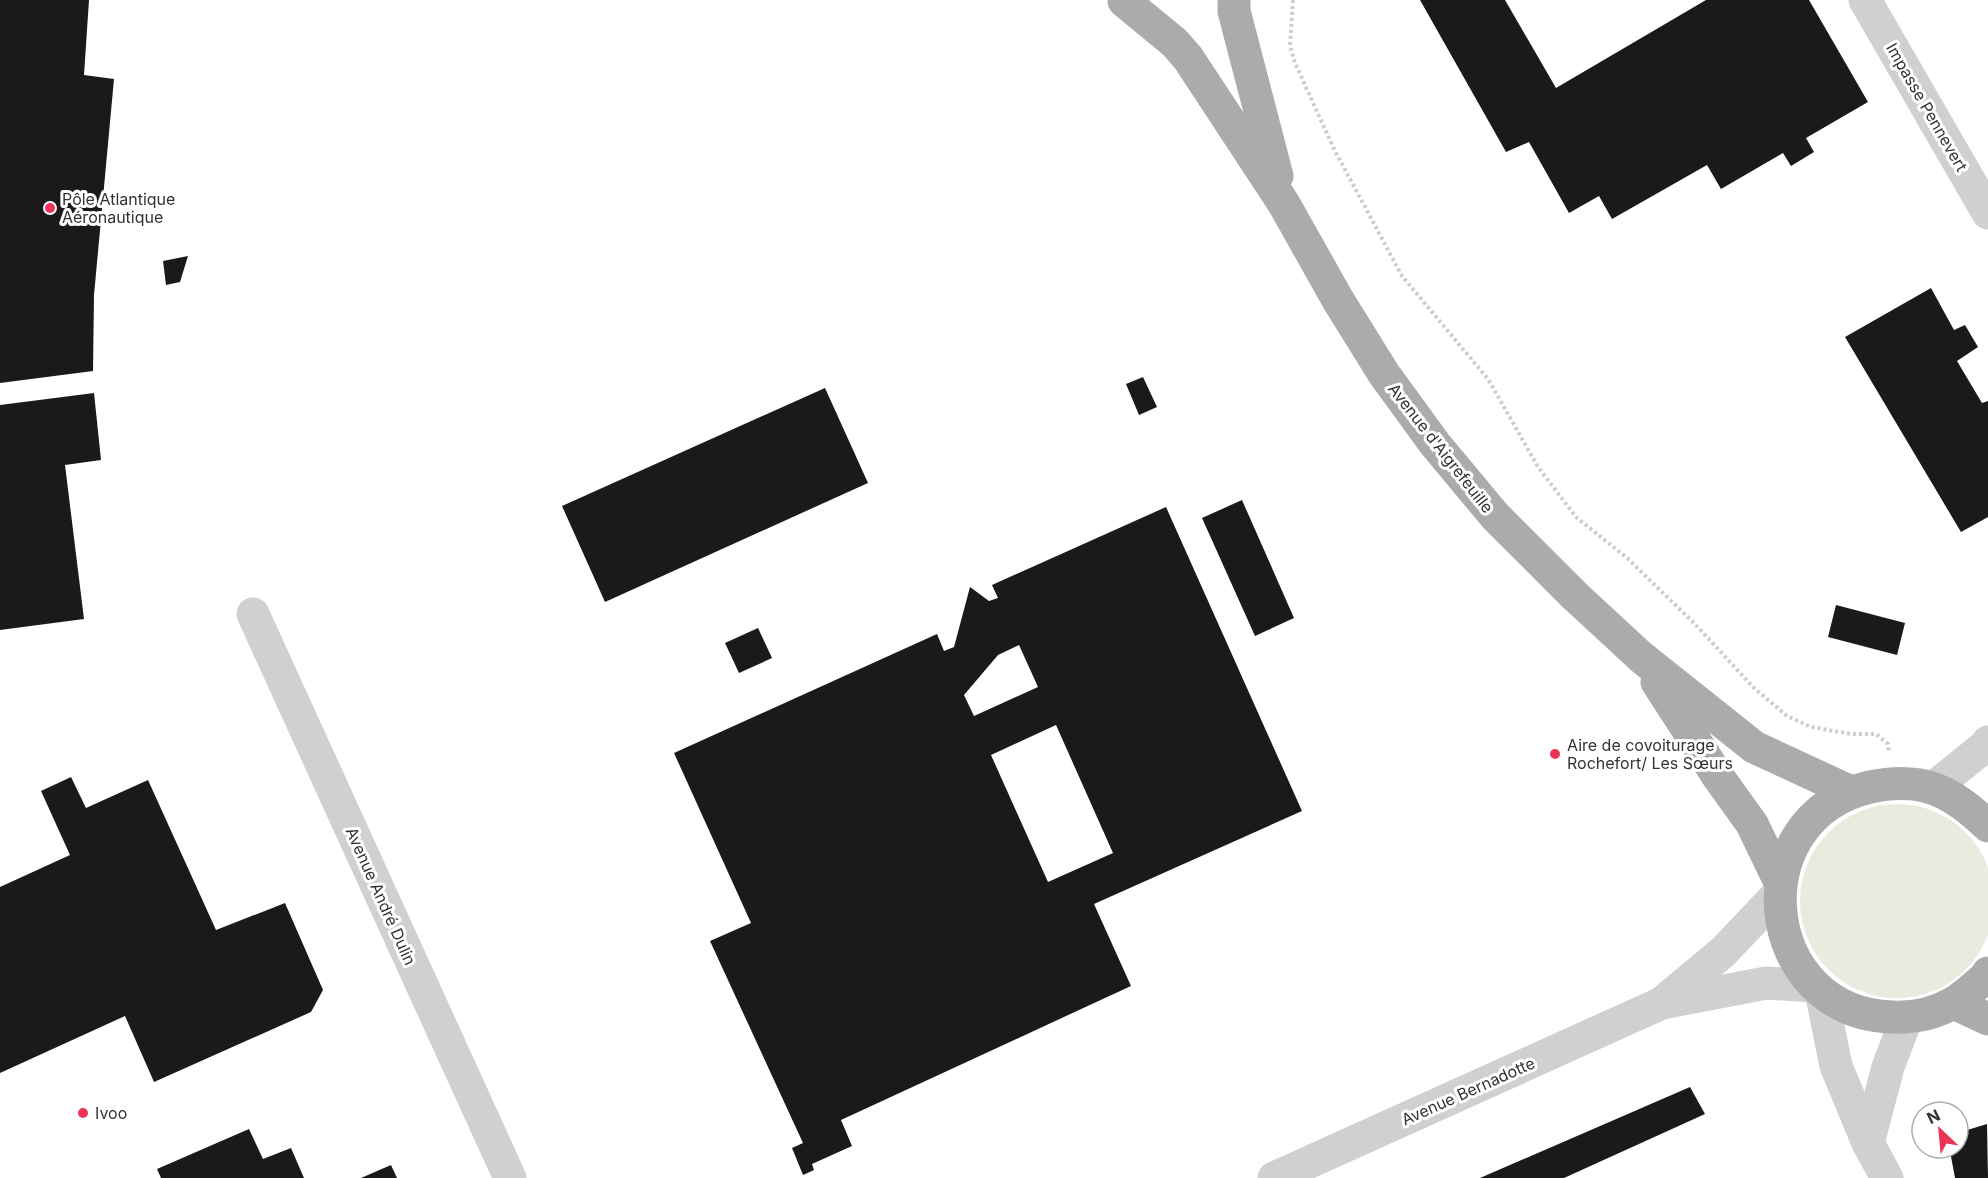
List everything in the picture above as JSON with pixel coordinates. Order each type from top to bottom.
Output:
[{"type":"main road","name":"Avenue d'Aigrefeuille","points":[[1122,0],[1158,28],[1188,58],[1284,204],[1343,310],[1384,374],[1435,444],[1495,516],[1575,596],[1641,657],[1754,747],[1851,792]]},
{"type":"main road","name":"Avenue d'Aigrefeuille","points":[[1234,0],[1234,11],[1284,204]]},
{"type":"main road","name":"Avenue d'Aigrefeuille","points":[[1641,657],[1719,778],[1752,824],[1780,887]]},
{"type":"main road","points":[[1978,816],[1952,796],[1912,783],[1890,783],[1851,792],[1818,813],[1793,844],[1780,887],[1782,927],[1794,958],[1818,988],[1848,1008],[1877,1017],[1907,1017],[1931,1013],[1954,1003],[1988,973]]},
{"type":"main road","points":[[1954,1003],[1988,1019]]},
{"type":"street","name":"Impasse Pennevert","points":[[1865,0],[1988,213]]},
{"type":"street","name":"Avenue André Dulin","points":[[253,614],[510,1178]]},
{"type":"street","points":[[1933,788],[1986,744]]},
{"type":"street","points":[[1978,816],[1986,744]]},
{"type":"street","name":"Avenue Bernadotte","points":[[1662,1003],[1723,952],[1780,887]]},
{"type":"street","name":"Avenue Bernadotte","points":[[1274,1178],[1662,1003],[1766,983],[1818,988]]},
{"type":"street","points":[[1818,988],[1836,1066],[1868,1143],[1887,1178]]},
{"type":"street","points":[[1868,1143],[1888,1067],[1907,1017]]},
{"type":"path","points":[[1293,0],[1290,46],[1294,63],[1334,149],[1402,276],[1488,379],[1538,467],[1576,517],[1627,558],[1694,623],[1753,687],[1787,716],[1811,727],[1851,734],[1876,734],[1888,744],[1890,783]]},
{"type":"shaded area","points":[[1887,804],[1907,804],[1943,815],[1966,832],[1978,847],[1987,864],[1994,891],[1994,911],[1987,938],[1978,955],[1966,970],[1951,982],[1934,991],[1907,998],[1887,998],[1851,987],[1822,963],[1811,947],[1804,929],[1800,911],[1800,891],[1811,855],[1835,826],[1851,815],[1869,808]]},
{"type":"building","points":[[0,0],[89,0],[84,75],[114,79],[94,295],[93,371],[0,383]]},
{"type":"building","points":[[1420,0],[1505,0],[1556,88],[1706,0],[1809,0],[1868,102],[1806,138],[1814,152],[1791,166],[1783,153],[1721,189],[1707,165],[1612,219],[1599,196],[1569,213],[1529,142],[1506,152]]},
{"type":"building","points":[[188,256],[180,282],[166,285],[163,261]]},
{"type":"building","points":[[1931,288],[1954,330],[1965,325],[1978,347],[1957,361],[1982,403],[1988,401],[1988,517],[1961,532],[1845,337]]},
{"type":"building","points":[[1143,377],[1157,407],[1139,415],[1126,384]]},
{"type":"building","points":[[825,388],[868,483],[605,602],[562,506]]},
{"type":"building","points":[[94,393],[101,460],[65,465],[84,619],[0,630],[0,405]]},
{"type":"building","points":[[1242,500],[1294,618],[1255,636],[1202,518]]},
{"type":"building","points":[[1166,507],[1302,811],[1094,904],[1131,986],[841,1120],[852,1146],[812,1164],[814,1170],[803,1175],[792,1148],[803,1143],[710,941],[751,923],[674,753],[937,634],[944,651],[954,647],[970,587],[989,601],[998,598],[992,585]],"holes":[[[1019,645],[1038,687],[974,716],[964,695],[998,655]],[[1056,725],[1113,853],[1048,882],[991,755]]]},
{"type":"building","points":[[1836,605],[1905,623],[1897,655],[1828,637]]},
{"type":"building","points":[[758,628],[772,658],[739,673],[725,643]]},
{"type":"building","points":[[71,777],[86,808],[148,780],[216,930],[285,903],[323,990],[311,1012],[154,1082],[125,1016],[0,1073],[0,887],[70,855],[41,791]]},
{"type":"building","points":[[1690,1087],[1705,1114],[1564,1178],[1480,1178]]},
{"type":"building","points":[[1987,1124],[1988,1178],[1955,1178],[1952,1160],[1970,1160],[1970,1129]]},
{"type":"building","points":[[249,1129],[263,1159],[291,1148],[304,1178],[161,1178],[157,1169]]},
{"type":"building","points":[[391,1165],[397,1178],[361,1178]]},
{"type":"place","name":"Pôle Atlantique Aéronautique","points":[[50,208]]},
{"type":"place","name":"Aire de covoiturage Rochefort/ Les Sœurs","points":[[1555,754]]},
{"type":"place","name":"Ivoo","points":[[83,1113]]}]
